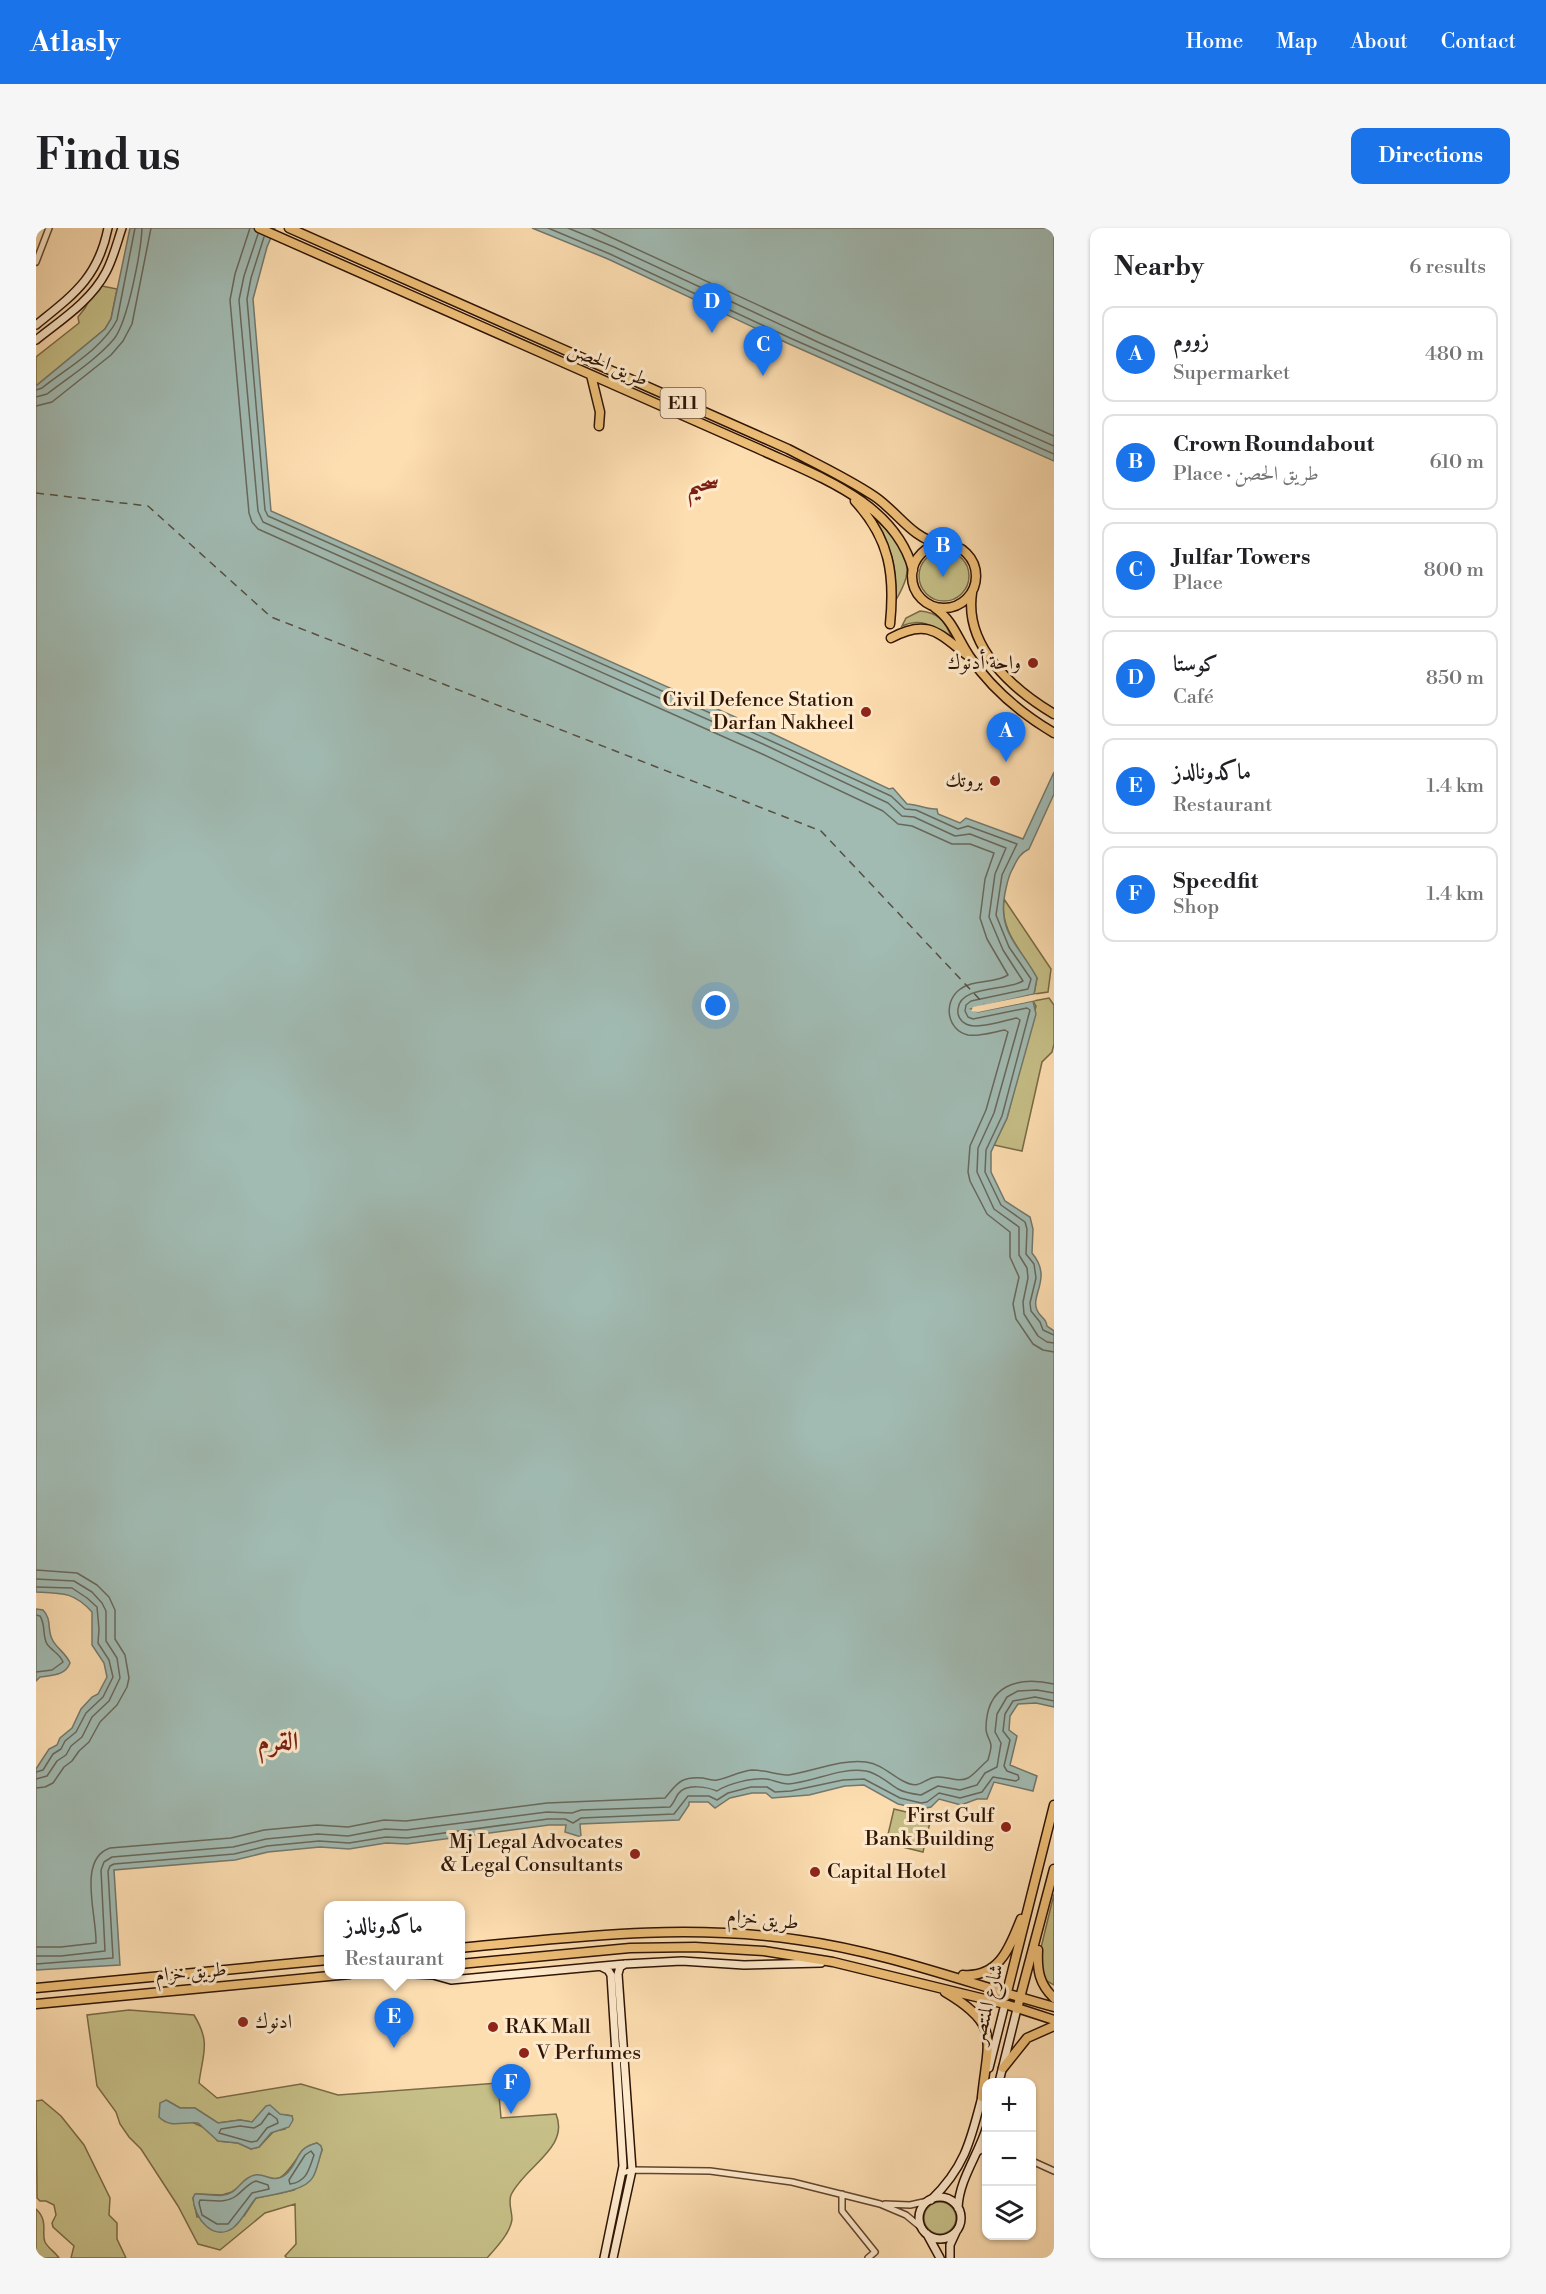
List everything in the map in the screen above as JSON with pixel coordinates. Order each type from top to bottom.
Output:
[{"type":"main road","name":"طريق الحصن","points":[[259,228],[779,458],[836,486],[866,504],[891,528],[909,555],[912,570]]},
{"type":"main road","name":"طريق الحصن","points":[[289,228],[788,449],[859,487],[890,508],[922,539],[941,544]]},
{"type":"main road","points":[[591,375],[600,412],[599,426]]},
{"type":"main road","points":[[836,486],[865,512],[884,545],[893,583],[890,624]]},
{"type":"main road","points":[[1054,714],[1008,680],[991,659],[975,633],[970,605],[976,582],[973,562],[958,546],[941,544],[922,553],[912,570],[916,592],[948,618],[970,657],[1008,700],[1054,733]]},
{"type":"main road","points":[[932,606],[947,608],[957,606],[972,592]]},
{"type":"main road","points":[[891,638],[912,628],[921,627],[932,630],[970,657]]},
{"type":"main road","name":"شارع المنتصر","points":[[1005,2004],[1054,1805]]},
{"type":"main road","points":[[1054,1869],[1038,1935],[1037,1968],[1041,1983],[1054,1998]]},
{"type":"main road","points":[[945,1974],[974,1976],[997,1964],[1008,1952],[1033,1891]]},
{"type":"main road","name":"طريق خزام","points":[[465,1948],[658,1931],[725,1932],[806,1941],[945,1974],[1054,2007]]},
{"type":"main road","name":"شارع المنتصر","points":[[1017,2009],[1038,1935]]},
{"type":"main road","points":[[764,1951],[775,1948],[800,1952],[806,1941]]},
{"type":"main road","name":"طريق خزام","points":[[465,1964],[630,1948],[695,1947],[764,1951],[833,1962],[1005,2004],[1054,2020]]},
{"type":"main road","name":"طريق خزام","points":[[36,1988],[324,1960]]},
{"type":"main road","name":"طريق خزام","points":[[36,2004],[324,1976]]},
{"type":"main road","points":[[937,1987],[969,2006],[984,2025],[988,2043],[984,2078]]},
{"type":"main road","points":[[1003,2068],[1027,2038],[1054,2026]]},
{"type":"street","points":[[36,262],[49,228]]},
{"type":"street","points":[[36,325],[81,286],[96,268],[108,228]]},
{"type":"street","points":[[36,340],[69,314],[100,283],[122,228]]},
{"type":"street","points":[[465,1979],[682,1961],[744,1965],[833,1962]]},
{"type":"street","points":[[613,2258],[632,2170],[618,1974],[620,1967],[626,1964]]},
{"type":"street","points":[[602,1967],[609,1970],[611,1976],[623,2133],[623,2173],[604,2258]]},
{"type":"street","points":[[446,1979],[463,1979]]},
{"type":"street","name":"شارع المنتصر","points":[[987,2078],[1005,2004]]},
{"type":"street","name":"شارع المنتصر","points":[[1000,2078],[1017,2009]]},
{"type":"street","name":"شارع المنتصر","points":[[930,2200],[954,2175],[967,2152],[982,2097]]},
{"type":"street","points":[[950,2258],[950,2245],[961,2220],[958,2208],[960,2188],[978,2152],[985,2132]]},
{"type":"street","points":[[978,2152],[982,2150]]},
{"type":"street","points":[[1036,2163],[1054,2171]]},
{"type":"street","points":[[623,2173],[632,2170],[720,2172],[792,2182],[880,2204],[906,2215],[933,2238],[946,2238],[956,2231]]},
{"type":"street","points":[[842,2194],[842,2211],[875,2252],[868,2258]]},
{"type":"street","points":[[880,2204],[910,2205],[942,2198],[949,2199],[958,2208]]},
{"type":"street","points":[[930,2200],[921,2210],[919,2217],[940,2258]]},
{"type":"shaded area","points":[[97,285],[117,289],[111,319],[105,329],[36,386],[36,357],[79,323],[78,317]]},
{"type":"shaded area","points":[[872,516],[898,543],[906,560],[906,578],[896,600],[894,566],[884,536]]},
{"type":"shaded area","points":[[939,551],[949,551],[962,558],[969,571],[969,581],[962,594],[949,601],[939,601],[930,597],[923,590],[919,581],[919,571],[923,562],[930,555]]},
{"type":"shaded area","points":[[920,611],[940,618],[951,637],[922,623],[909,623],[902,626],[906,618]]},
{"type":"shaded area","points":[[1004,899],[1051,969],[1048,992],[1034,994],[1037,978],[1013,941],[1005,921]]},
{"type":"shaded area","points":[[1049,998],[1054,1005],[1054,1044],[1052,1052],[1042,1062],[1022,1151],[994,1145],[1007,1118],[1036,1006],[1033,1001]]},
{"type":"shaded area","points":[[894,1809],[931,1818],[923,1852],[886,1843]]},
{"type":"shaded area","points":[[1054,1894],[1054,1985],[1045,1980],[1039,1956]]},
{"type":"shaded area","points":[[129,2010],[194,2015],[203,2033],[204,2041],[199,2083],[217,2098],[301,2084],[338,2095],[498,2083],[501,2118],[556,2114],[559,2126],[557,2137],[552,2147],[511,2195],[511,2224],[502,2240],[487,2258],[287,2258],[285,2256],[296,2244],[295,2204],[265,2213],[220,2250],[198,2244],[178,2206],[141,2149],[120,2124],[116,2112],[97,2086],[87,2015]],"holes":[[[166,2100],[180,2108],[195,2108],[218,2123],[240,2120],[252,2122],[266,2116],[292,2116],[285,2129],[274,2131],[259,2147],[251,2149],[238,2143],[218,2141],[205,2128],[194,2123]],[[317,2143],[322,2150],[318,2162],[294,2190],[256,2198],[244,2216],[197,2217],[193,2198],[196,2194],[222,2195],[232,2192],[258,2175],[269,2179],[278,2178],[290,2168],[301,2153]]]},
{"type":"shaded area","points":[[42,2100],[61,2116],[84,2145],[110,2198],[109,2215],[117,2223],[117,2239],[126,2258],[71,2258],[74,2246],[53,2227],[52,2223],[56,2215],[54,2205],[37,2198],[36,2101]]},
{"type":"shaded area","points":[[940,2202],[952,2206],[956,2218],[952,2230],[940,2234],[928,2230],[924,2218],[928,2206]]},
{"type":"shaded area","points":[[36,2209],[44,2222],[45,2242],[59,2258],[38,2258],[36,2254]]},
{"type":"water","points":[[130,228],[275,228],[267,247],[253,299],[271,511],[769,732],[889,789],[893,788],[907,804],[937,809],[938,814],[960,823],[966,818],[1023,839],[1054,772],[1054,794],[1029,849],[1019,858],[1011,873],[1003,907],[1007,929],[1037,978],[1034,994],[971,1009],[978,1012],[1033,1001],[1036,1014],[1007,1118],[991,1152],[991,1172],[1005,1201],[1030,1217],[1033,1229],[1032,1253],[1041,1270],[1036,1304],[1038,1313],[1047,1326],[1054,1331],[1054,1707],[1036,1703],[1018,1704],[1010,1716],[1009,1730],[1017,1736],[1010,1765],[1037,1776],[1033,1791],[994,1782],[987,1799],[977,1799],[961,1805],[939,1799],[931,1807],[921,1809],[898,1804],[864,1785],[845,1786],[809,1795],[772,1798],[766,1793],[752,1793],[730,1798],[715,1808],[708,1802],[689,1802],[679,1820],[580,1824],[581,1837],[565,1832],[566,1825],[549,1825],[407,1844],[386,1843],[349,1849],[320,1847],[268,1852],[235,1860],[114,1870],[120,1965],[36,1970],[36,1769],[49,1749],[57,1745],[60,1738],[72,1728],[81,1709],[98,1694],[107,1677],[104,1663],[92,1645],[92,1612],[73,1597],[36,1592],[36,386],[105,329],[111,319]]},
{"type":"water","points":[[532,228],[1054,228],[1054,461],[787,343],[608,259]]},
{"type":"water","points":[[36,1609],[46,1613],[52,1639],[70,1663],[61,1673],[40,1677],[36,1681]]},
{"type":"water","points":[[166,2100],[180,2108],[195,2108],[218,2123],[240,2120],[252,2122],[266,2106],[270,2105],[280,2114],[292,2116],[293,2120],[289,2127],[271,2133],[259,2147],[251,2149],[238,2143],[218,2141],[198,2123],[173,2124],[164,2121],[159,2117],[160,2103]]},
{"type":"water","points":[[317,2143],[322,2150],[316,2171],[309,2182],[303,2186],[287,2192],[256,2198],[237,2225],[226,2232],[212,2230],[201,2220],[194,2206],[195,2194],[228,2194],[255,2175],[281,2178],[290,2170],[304,2148]]},
{"type":"pier","points":[[1037,994],[1033,998],[1036,1000],[978,1012],[971,1011],[973,1007]]},
{"type":"ferry route","points":[[36,493],[148,506],[271,617],[821,831],[984,1004]]},
{"type":"place","name":"كوستا","points":[[712,333]]},
{"type":"place","name":"Julfar Towers","points":[[763,376]]},
{"type":"place","name":"Crown Roundabout","points":[[943,577]]},
{"type":"place","name":"واحة أدنوك","points":[[1033,663]]},
{"type":"place","name":"Civil Defence Station Darfan Nakheel","points":[[866,712]]},
{"type":"place","name":"زووم","points":[[1006,762]]},
{"type":"place","name":"بروتك","points":[[995,781]]},
{"type":"place","name":"First Gulf Bank Building","points":[[1006,1827]]},
{"type":"place","name":"Mj Legal Advocates & Legal Consultants","points":[[635,1854]]},
{"type":"place","name":"Capital Hotel","points":[[815,1872]]},
{"type":"place","name":"ادنوك","points":[[243,2022]]},
{"type":"place","name":"RAK Mall","points":[[493,2027]]},
{"type":"place","name":"ماكدونالدز","points":[[394,2048]]},
{"type":"place","name":"V Perfumes","points":[[524,2053]]},
{"type":"place","name":"Speedfit","points":[[511,2114]]},
{"type":"district","name":"سحيم","points":[[703,483]]},
{"type":"district","name":"القرم","points":[[278,1742]]}]
